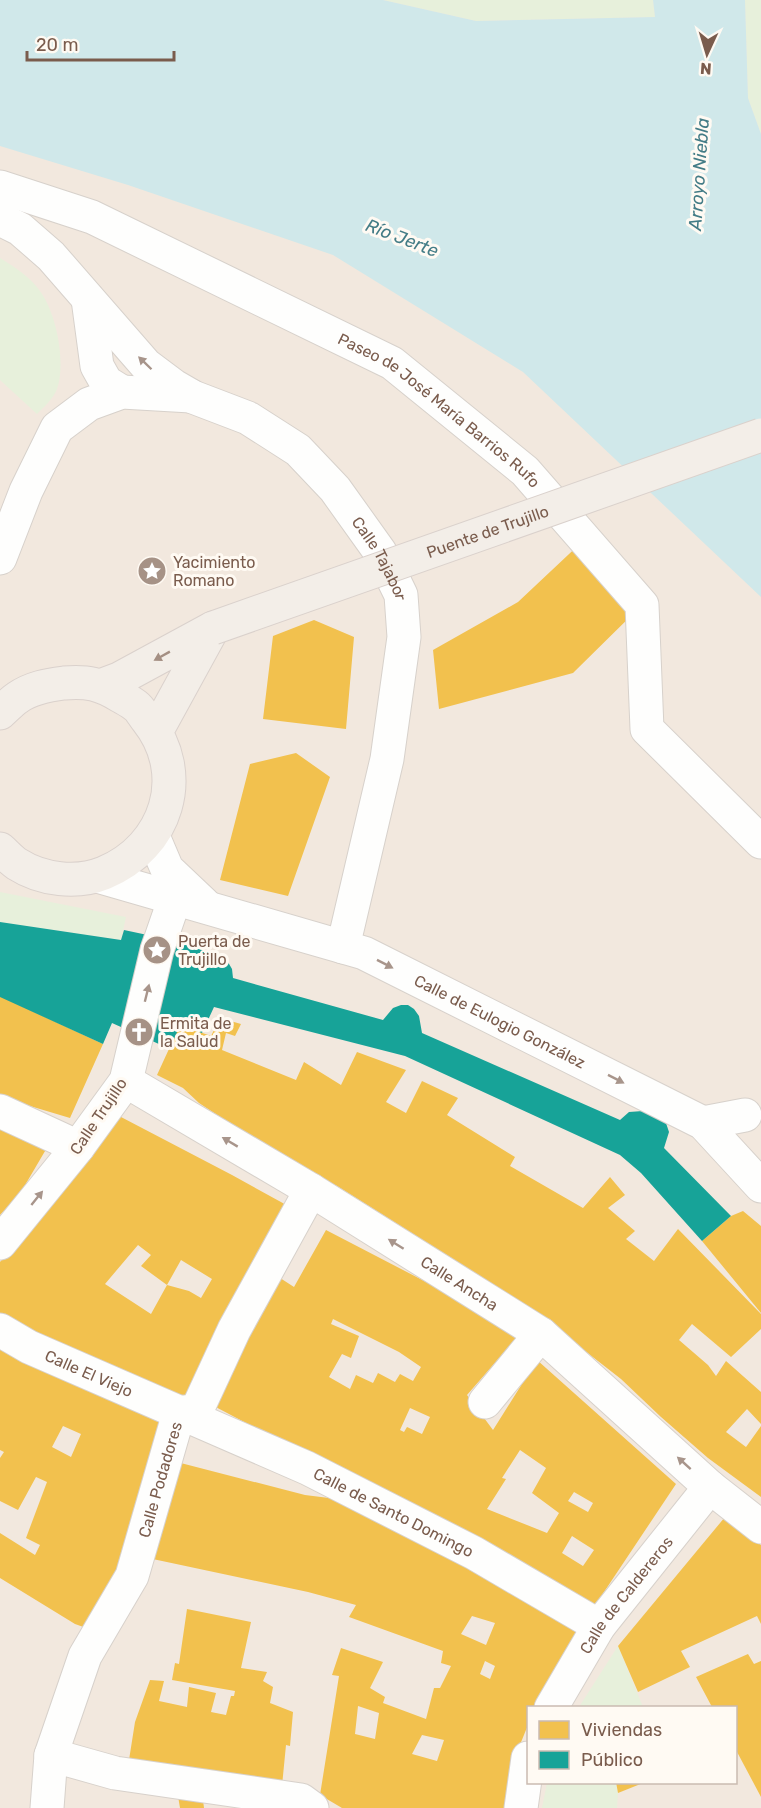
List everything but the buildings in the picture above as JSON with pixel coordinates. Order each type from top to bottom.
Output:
[{"type":"main road","name":"Puente de Trujillo","points":[[103,686],[213,628],[761,435]]},
{"type":"main road","points":[[156,732],[213,628]]},
{"type":"main road","points":[[0,713],[18,697],[47,685],[77,682],[103,686],[136,706],[156,732],[166,757],[170,784],[165,811],[153,836],[119,867],[97,876],[70,880],[42,875],[17,864],[0,849]]},
{"type":"street","name":"Paseo de José María Barrios Rufo","points":[[0,187],[92,217],[392,363],[525,471],[642,605],[647,729],[761,842]]},
{"type":"street","name":"Calle Tajabor","points":[[0,219],[20,229],[51,256],[146,365],[193,397],[248,418],[298,450],[335,489],[380,552],[401,595],[404,637],[387,759],[343,947]]},
{"type":"street","points":[[88,299],[97,366],[106,381],[122,392]]},
{"type":"street","points":[[0,558],[27,491],[57,428],[89,404],[122,392],[193,397]]},
{"type":"street","points":[[153,836],[167,868],[209,909]]},
{"type":"street","name":"Calle de Eulogio González","points":[[97,876],[364,953],[703,1123],[761,1186]]},
{"type":"street","name":"Calle Trujillo","points":[[0,1243],[78,1147],[126,1081],[157,950],[175,898]]},
{"type":"street","name":"Calle Ancha","points":[[126,1081],[310,1190],[541,1334],[710,1487],[761,1527]]},
{"type":"street","points":[[0,1111],[78,1147]]},
{"type":"street","points":[[703,1123],[745,1115]]},
{"type":"street","name":"Calle Podadores","points":[[48,1808],[51,1755],[86,1656],[132,1576],[179,1413],[197,1410],[234,1330],[310,1190]]},
{"type":"street","name":"Calle El Viejo","points":[[0,1330],[29,1347],[179,1413]]},
{"type":"street","points":[[485,1402],[541,1334]]},
{"type":"street","name":"Calle de Santo Domingo","points":[[179,1413],[307,1468],[474,1553],[598,1626]]},
{"type":"street","name":"Calle de Caldereros","points":[[552,1706],[598,1626],[710,1487]]},
{"type":"street","points":[[51,1755],[115,1773],[301,1800],[312,1808]]},
{"type":"street","points":[[521,1808],[527,1765]]},
{"type":"shaded area","points":[[0,0],[761,0],[761,1808],[0,1808]]},
{"type":"green space","points":[[383,0],[653,0],[655,17],[476,21]]},
{"type":"green space","points":[[745,0],[761,0],[761,134],[748,98]]},
{"type":"green space","points":[[0,258],[38,288],[56,327],[61,366],[60,378],[53,396],[37,414],[0,380]]},
{"type":"green space","points":[[0,892],[126,917],[121,940],[0,922]]},
{"type":"green space","points":[[618,1646],[643,1706],[580,1706]]},
{"type":"green space","points":[[547,1784],[616,1784],[617,1808],[542,1808]]},
{"type":"water","points":[[0,0],[383,0],[476,21],[655,17],[653,0],[745,0],[748,98],[761,134],[761,597],[523,372],[333,255],[128,185],[0,146]]},
{"type":"place","name":"Yacimiento Romano","points":[[152,571]]},
{"type":"place","name":"Puerta de Trujillo","points":[[157,950]]},
{"type":"place","name":"Ermita de la Salud","points":[[139,1032]]},
{"type":"water label","name":"Arroyo Niebla","points":[[699,174]]},
{"type":"water label","name":"Río Jerte","points":[[402,238]]}]
